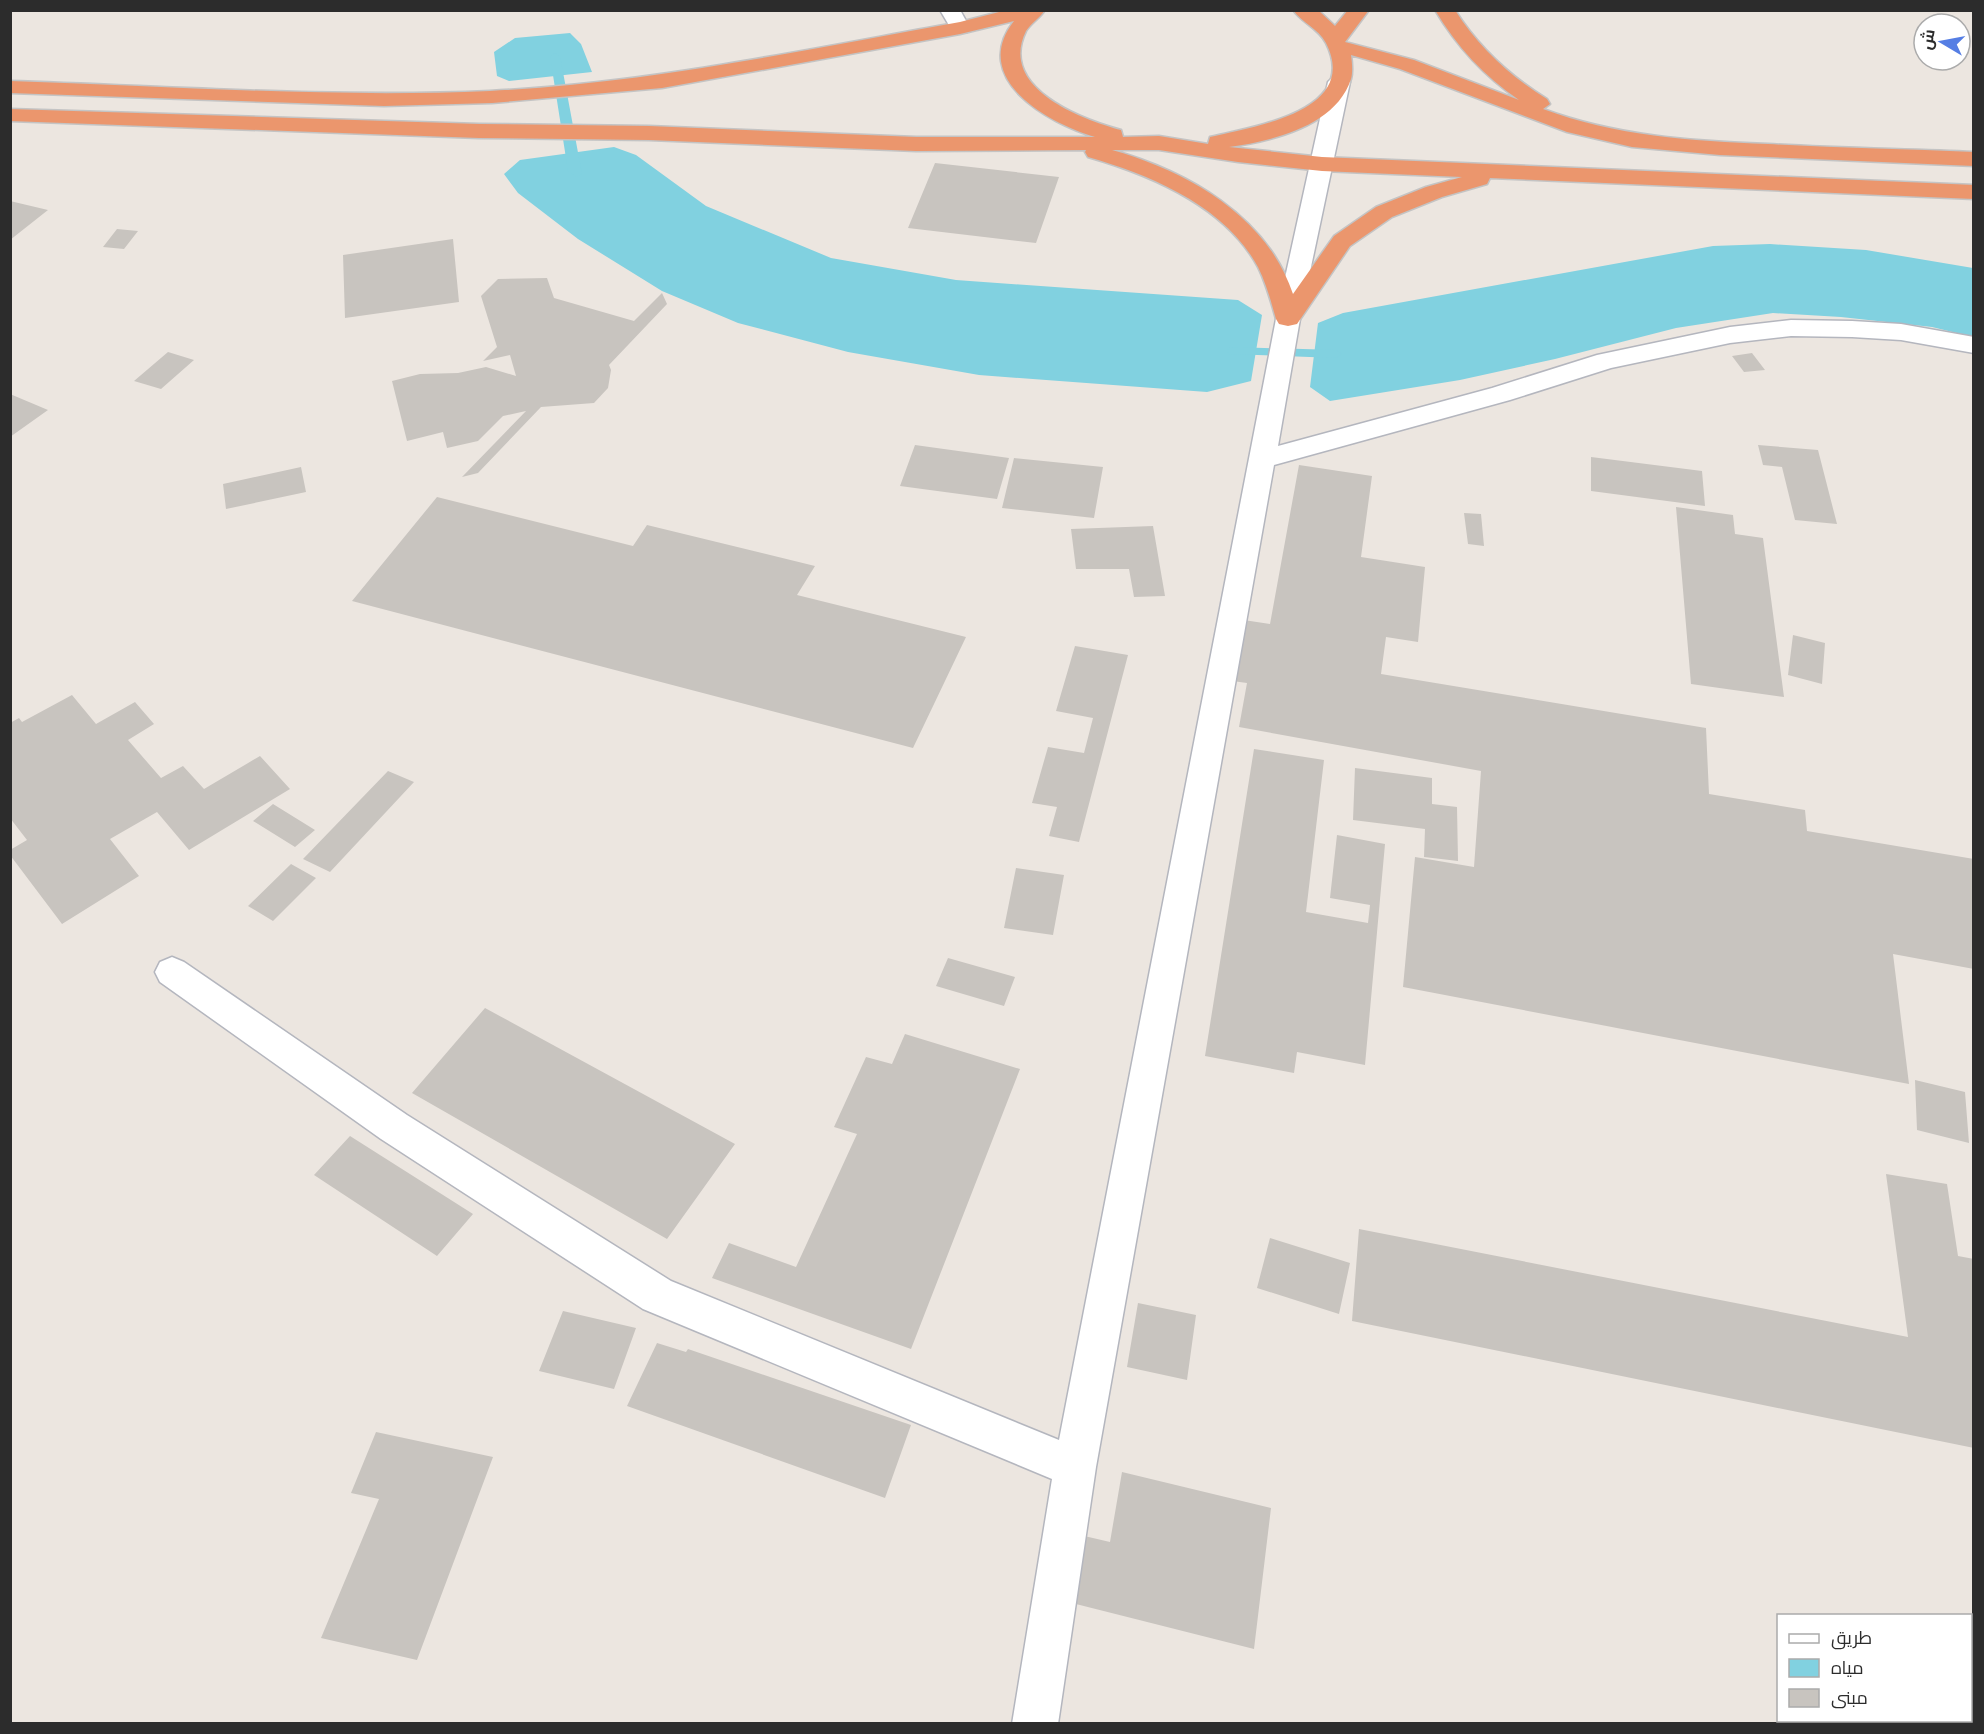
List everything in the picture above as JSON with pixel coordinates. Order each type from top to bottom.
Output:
[{"type":"highway","points":[[10,87],[384,100],[492,97],[662,82],[955,19],[1034,10]]},
{"type":"highway","points":[[1034,10],[1017,31],[1010,54],[1016,78],[1036,101],[1068,120],[1111,135],[1238,156],[1322,164],[1974,192]]},
{"type":"highway","points":[[10,115],[479,131],[649,133],[835,142],[1000,145],[1200,144],[1240,140],[1276,131],[1305,117],[1327,101],[1339,82],[1343,64],[1336,42],[1312,16],[1303,10]]},
{"type":"highway","points":[[1336,42],[1359,10]]},
{"type":"highway","points":[[1445,10],[1457,32],[1487,64],[1526,96],[1576,128]]},
{"type":"highway","points":[[1336,42],[1395,60],[1576,128],[1649,143],[1693,148],[1974,159]]},
{"type":"highway","points":[[1065,144],[1108,155],[1147,169],[1184,187],[1216,208],[1243,232],[1265,259],[1280,288],[1288,319]]},
{"type":"highway","points":[[1288,319],[1342,242],[1384,212],[1434,192],[1509,171]]},
{"type":"street","points":[[1035,1724],[1075,1467],[1288,319],[1339,82]]},
{"type":"street","points":[[1263,459],[1501,394],[1606,361],[1730,335],[1791,328],[1852,329],[1901,332],[1974,345]]},
{"type":"street","points":[[172,972],[394,1128],[657,1295],[1075,1467]]},
{"type":"water","points":[[570,33],[581,44],[592,72],[509,81],[497,76],[494,52],[515,38]]},
{"type":"water","points":[[614,147],[636,155],[706,206],[831,258],[956,280],[1238,300],[1262,315],[1251,381],[1207,392],[979,375],[848,352],[738,323],[662,291],[578,239],[518,193],[504,174],[520,160]]},
{"type":"water","points":[[1770,244],[1866,250],[1973,268],[1973,337],[1932,327],[1841,317],[1773,313],[1676,328],[1555,359],[1460,380],[1330,401],[1310,387],[1318,323],[1343,313],[1713,246]]},
{"type":"building","points":[[935,163],[1059,177],[1036,243],[908,228]]},
{"type":"building","points":[[10,201],[48,210],[10,240]]},
{"type":"building","points":[[117,229],[138,231],[124,249],[103,247]]},
{"type":"building","points":[[453,239],[459,302],[345,318],[343,255]]},
{"type":"building","points":[[547,278],[554,298],[634,321],[662,293],[667,304],[609,365],[611,370],[608,388],[594,403],[541,407],[478,473],[462,477],[526,411],[503,416],[478,441],[447,448],[443,432],[407,441],[392,381],[420,374],[458,373],[486,367],[516,376],[510,355],[483,361],[497,347],[481,296],[498,279]]},
{"type":"building","points":[[168,352],[194,360],[161,389],[134,381]]},
{"type":"building","points":[[1752,353],[1765,370],[1744,372],[1732,356]]},
{"type":"building","points":[[10,394],[48,410],[10,437]]},
{"type":"building","points":[[915,445],[1009,458],[997,499],[900,486]]},
{"type":"building","points":[[1758,445],[1818,450],[1837,524],[1795,520],[1782,467],[1763,465]]},
{"type":"building","points":[[1591,457],[1702,471],[1705,506],[1591,491]]},
{"type":"building","points":[[1014,458],[1103,467],[1094,518],[1002,508]]},
{"type":"building","points":[[1299,465],[1372,476],[1361,557],[1425,567],[1418,642],[1386,637],[1381,674],[1706,728],[1709,794],[1805,810],[1807,831],[1974,859],[1974,969],[1893,954],[1909,1084],[1403,987],[1415,857],[1474,867],[1481,771],[1239,727],[1247,683],[1225,680],[1237,619],[1270,624]]},
{"type":"building","points":[[301,467],[306,492],[226,509],[223,484]]},
{"type":"building","points":[[437,497],[633,546],[647,525],[815,566],[797,595],[966,637],[913,748],[352,601]]},
{"type":"building","points":[[1676,507],[1733,515],[1735,534],[1763,538],[1784,697],[1691,684]]},
{"type":"building","points":[[1464,513],[1481,514],[1484,546],[1468,544]]},
{"type":"building","points":[[1153,526],[1165,596],[1134,597],[1129,569],[1076,569],[1071,529]]},
{"type":"building","points":[[1793,635],[1825,643],[1822,684],[1788,675]]},
{"type":"building","points":[[1075,646],[1128,655],[1079,842],[1049,836],[1057,807],[1032,803],[1048,747],[1084,753],[1093,718],[1056,711]]},
{"type":"building","points":[[72,695],[96,724],[135,702],[154,724],[128,740],[161,778],[183,766],[204,789],[260,756],[290,789],[189,850],[157,812],[110,839],[139,876],[62,924],[10,855],[10,850],[27,840],[10,818],[10,723],[19,718],[22,722]]},
{"type":"building","points":[[1254,749],[1324,760],[1306,912],[1368,923],[1370,905],[1330,898],[1337,835],[1385,844],[1365,1065],[1297,1052],[1294,1073],[1205,1056]]},
{"type":"building","points":[[1355,768],[1432,778],[1432,804],[1457,807],[1458,861],[1424,857],[1425,829],[1353,820]]},
{"type":"building","points":[[388,771],[414,782],[330,872],[303,859]]},
{"type":"building","points":[[273,804],[315,830],[295,847],[253,821]]},
{"type":"building","points":[[291,864],[316,878],[273,921],[248,906]]},
{"type":"building","points":[[1016,868],[1064,875],[1053,935],[1004,928]]},
{"type":"building","points":[[948,958],[1015,977],[1004,1006],[936,986]]},
{"type":"building","points":[[485,1008],[735,1144],[667,1239],[412,1093]]},
{"type":"building","points":[[905,1034],[1020,1069],[911,1349],[712,1278],[729,1243],[796,1267],[857,1134],[834,1127],[866,1057],[892,1064]]},
{"type":"building","points":[[1915,1080],[1965,1092],[1969,1143],[1917,1130]]},
{"type":"building","points":[[350,1136],[473,1214],[437,1256],[314,1175]]},
{"type":"building","points":[[1886,1174],[1947,1184],[1958,1256],[1974,1259],[1974,1448],[1352,1321],[1359,1229],[1908,1337]]},
{"type":"building","points":[[1270,1238],[1350,1263],[1339,1314],[1257,1288]]},
{"type":"building","points":[[1138,1303],[1196,1315],[1187,1380],[1127,1367]]},
{"type":"building","points":[[563,1311],[636,1328],[614,1389],[539,1371]]},
{"type":"building","points":[[657,1343],[686,1352],[688,1349],[911,1425],[885,1498],[627,1406]]},
{"type":"building","points":[[376,1432],[493,1457],[417,1660],[321,1638],[379,1499],[351,1493]]},
{"type":"building","points":[[1122,1472],[1271,1508],[1254,1649],[1068,1602],[1080,1535],[1110,1542]]},
{"type":"waterway","points":[[555,56],[576,174]]},
{"type":"waterway","points":[[1233,351],[1336,354]]}]
